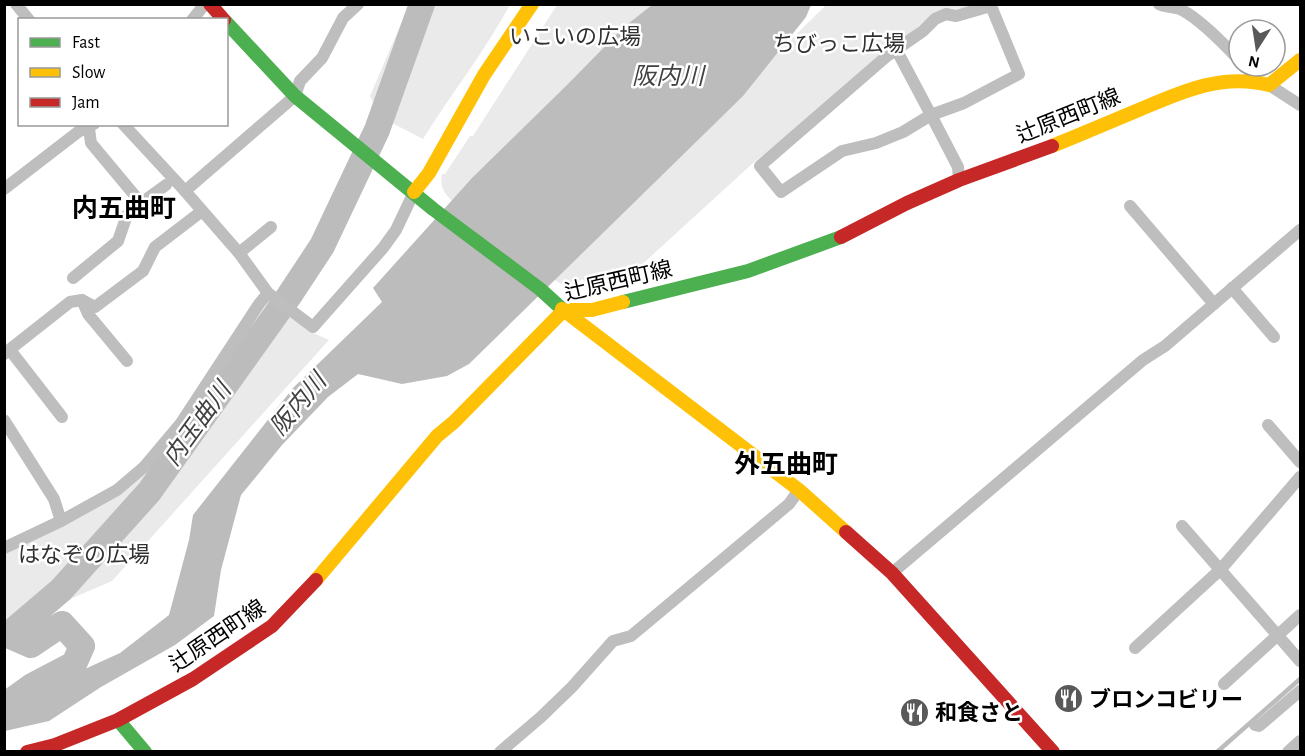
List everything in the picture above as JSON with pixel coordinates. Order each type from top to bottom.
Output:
[{"type":"main road","points":[[210,4],[222,18]]},
{"type":"main road","points":[[414,192],[429,173],[484,75],[532,4]]},
{"type":"main road","points":[[228,24],[295,96],[382,168],[799,490],[892,573],[1053,752]]},
{"type":"main road","points":[[1269,85],[1300,60]]},
{"type":"main road","name":"辻原西町線","points":[[27,752],[55,745],[118,720],[193,679],[258,636],[283,615],[316,580],[437,436],[454,422],[564,310],[592,310],[748,271],[837,239],[907,203],[959,180],[1055,145],[1201,85],[1229,80],[1252,80],[1269,85]]},
{"type":"main road","points":[[118,720],[145,752]]},
{"type":"street","points":[[16,4],[27,18]]},
{"type":"street","points":[[194,18],[205,4]]},
{"type":"street","points":[[185,191],[295,96],[300,81],[322,58],[343,18],[358,4]]},
{"type":"street","points":[[1159,4],[1165,8],[1181,9],[1227,47]]},
{"type":"street","points":[[991,6],[1018,74],[964,103],[931,115],[903,132],[876,143],[842,151],[781,192],[760,166],[896,49],[923,31],[935,19],[946,14],[956,16],[991,6]]},
{"type":"street","points":[[896,49],[958,166],[959,180]]},
{"type":"street","points":[[1269,85],[1300,105]]},
{"type":"street","points":[[125,126],[239,253],[272,297],[313,327],[383,248],[396,230],[414,192]]},
{"type":"street","points":[[4,189],[78,132],[92,127],[92,143],[141,203]]},
{"type":"street","points":[[73,278],[118,241],[127,215],[166,185]]},
{"type":"street","points":[[1130,206],[1214,304]]},
{"type":"street","points":[[62,417],[7,352],[70,303],[82,300],[95,307],[143,271],[155,247],[202,212]]},
{"type":"street","points":[[239,253],[270,227]]},
{"type":"street","points":[[892,573],[1143,360],[1165,346],[1300,230]]},
{"type":"street","points":[[1232,288],[1274,337]]},
{"type":"street","points":[[4,548],[61,521],[117,490],[144,467],[181,423],[259,304],[272,297]]},
{"type":"street","points":[[82,300],[94,322],[127,361]]},
{"type":"street","points":[[4,420],[54,499],[61,521]]},
{"type":"street","points":[[1268,425],[1300,462]]},
{"type":"street","points":[[1135,648],[1221,569],[1300,477]]},
{"type":"street","points":[[500,752],[572,687],[613,641],[631,636],[789,504],[799,490]]},
{"type":"street","points":[[1182,526],[1300,661]]},
{"type":"street","points":[[1224,684],[1300,615]]},
{"type":"street","points":[[1255,725],[1260,726],[1300,691]]},
{"type":"street","points":[[1288,752],[1300,741]]},
{"type":"green space","points":[[409,5],[510,5],[423,139],[392,123],[376,140],[365,132],[378,111],[370,96]]},
{"type":"green space","name":"いこいの広場","points":[[557,5],[656,5],[456,204],[444,191],[442,174],[445,174],[470,136],[473,136]]},
{"type":"green space","name":"ちびっこ広場","points":[[826,5],[979,5],[957,9],[947,8],[932,15],[752,164],[625,280],[613,268],[591,287],[582,279],[568,289],[551,277]]},
{"type":"green space","name":"はなぞの広場","points":[[268,305],[274,305],[311,332],[329,340],[112,581],[5,627],[5,552],[118,495]]},
{"type":"water","name":"阪内川","points":[[652,5],[811,5],[806,17],[743,96],[469,364],[447,376],[402,384],[358,374],[328,397],[282,445],[241,495],[221,570],[214,616],[175,645],[101,687],[49,721],[5,731],[4,701],[41,689],[120,653],[169,615],[189,540],[193,515],[293,388],[382,302],[373,288],[472,178],[624,27]]},
{"type":"waterway","name":"内玉曲川","points":[[4,706],[32,686],[74,664],[82,646],[62,624],[31,645],[8,635],[61,590],[149,492],[322,246],[377,130],[422,4]]},
{"type":"waterway","points":[[1217,752],[1300,679]]},
{"type":"traffic: fast","points":[[228,24],[295,96],[433,209],[540,289],[562,309]]},
{"type":"traffic: fast","points":[[623,302],[748,271],[841,237]]},
{"type":"traffic: fast","points":[[118,720],[145,752]]},
{"type":"traffic: slow","points":[[414,192],[429,173],[484,75],[532,4]]},
{"type":"traffic: slow","points":[[1052,146],[1188,90],[1236,81],[1269,85],[1300,60]]},
{"type":"traffic: slow","points":[[316,580],[437,436],[454,422],[564,310],[592,310],[623,302]]},
{"type":"traffic: slow","points":[[562,309],[799,490],[846,532]]},
{"type":"traffic: jam","points":[[210,4],[222,18]]},
{"type":"traffic: jam","points":[[841,237],[907,203],[959,180],[1052,146]]},
{"type":"traffic: jam","points":[[846,532],[892,573],[1053,752]]},
{"type":"traffic: jam","points":[[27,752],[55,745],[118,720],[193,679],[272,626],[316,580]]},
{"type":"place","name":"ブロンコビリー","points":[[1068,699]]},
{"type":"place","name":"和食さと","points":[[914,712]]},
{"type":"district","name":"内五曲町","points":[[124,208]]},
{"type":"district","name":"外五曲町","points":[[786,464]]}]
